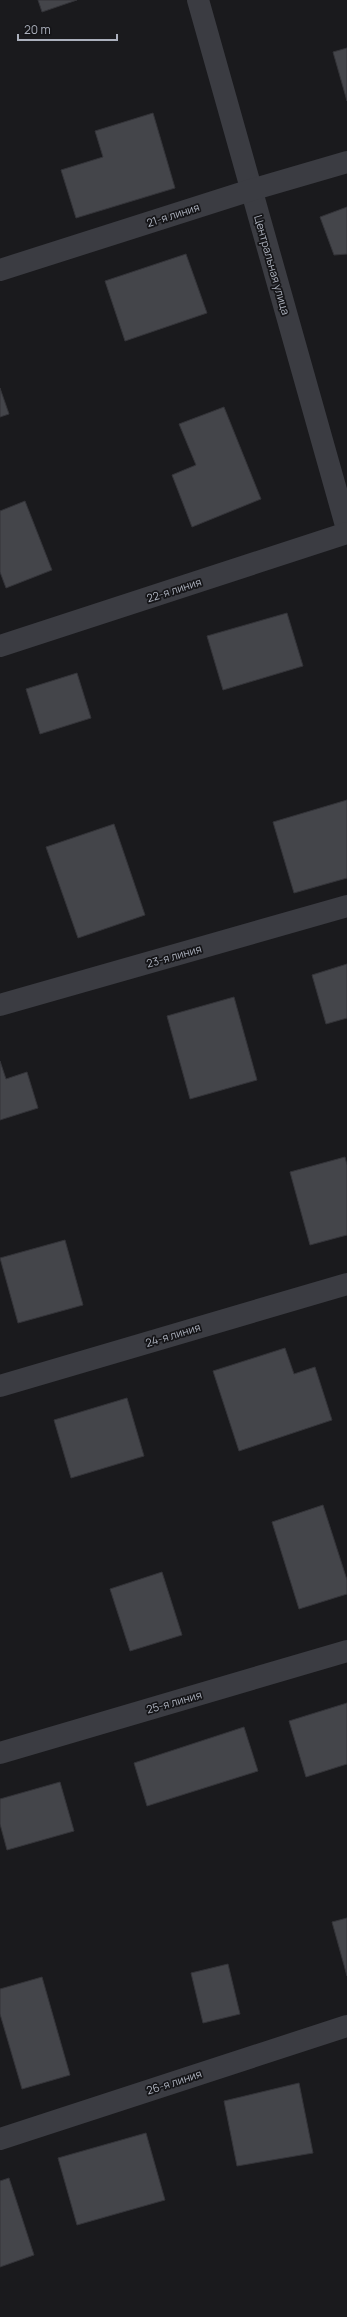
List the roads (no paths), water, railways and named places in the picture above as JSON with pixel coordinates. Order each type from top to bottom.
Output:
[{"type":"street","name":"Центральная улица","points":[[198,0],[347,530]]},
{"type":"street","name":"21-я линия","points":[[0,270],[251,190],[347,162]]},
{"type":"street","name":"22-я линия","points":[[0,646],[347,533]]},
{"type":"street","name":"23-я линия","points":[[0,1005],[347,906]]},
{"type":"street","name":"24-я линия","points":[[0,1386],[347,1284]]},
{"type":"street","name":"25-я линия","points":[[0,1753],[347,1651]]},
{"type":"street","name":"26-я линия","points":[[0,2139],[347,2026]]}]
